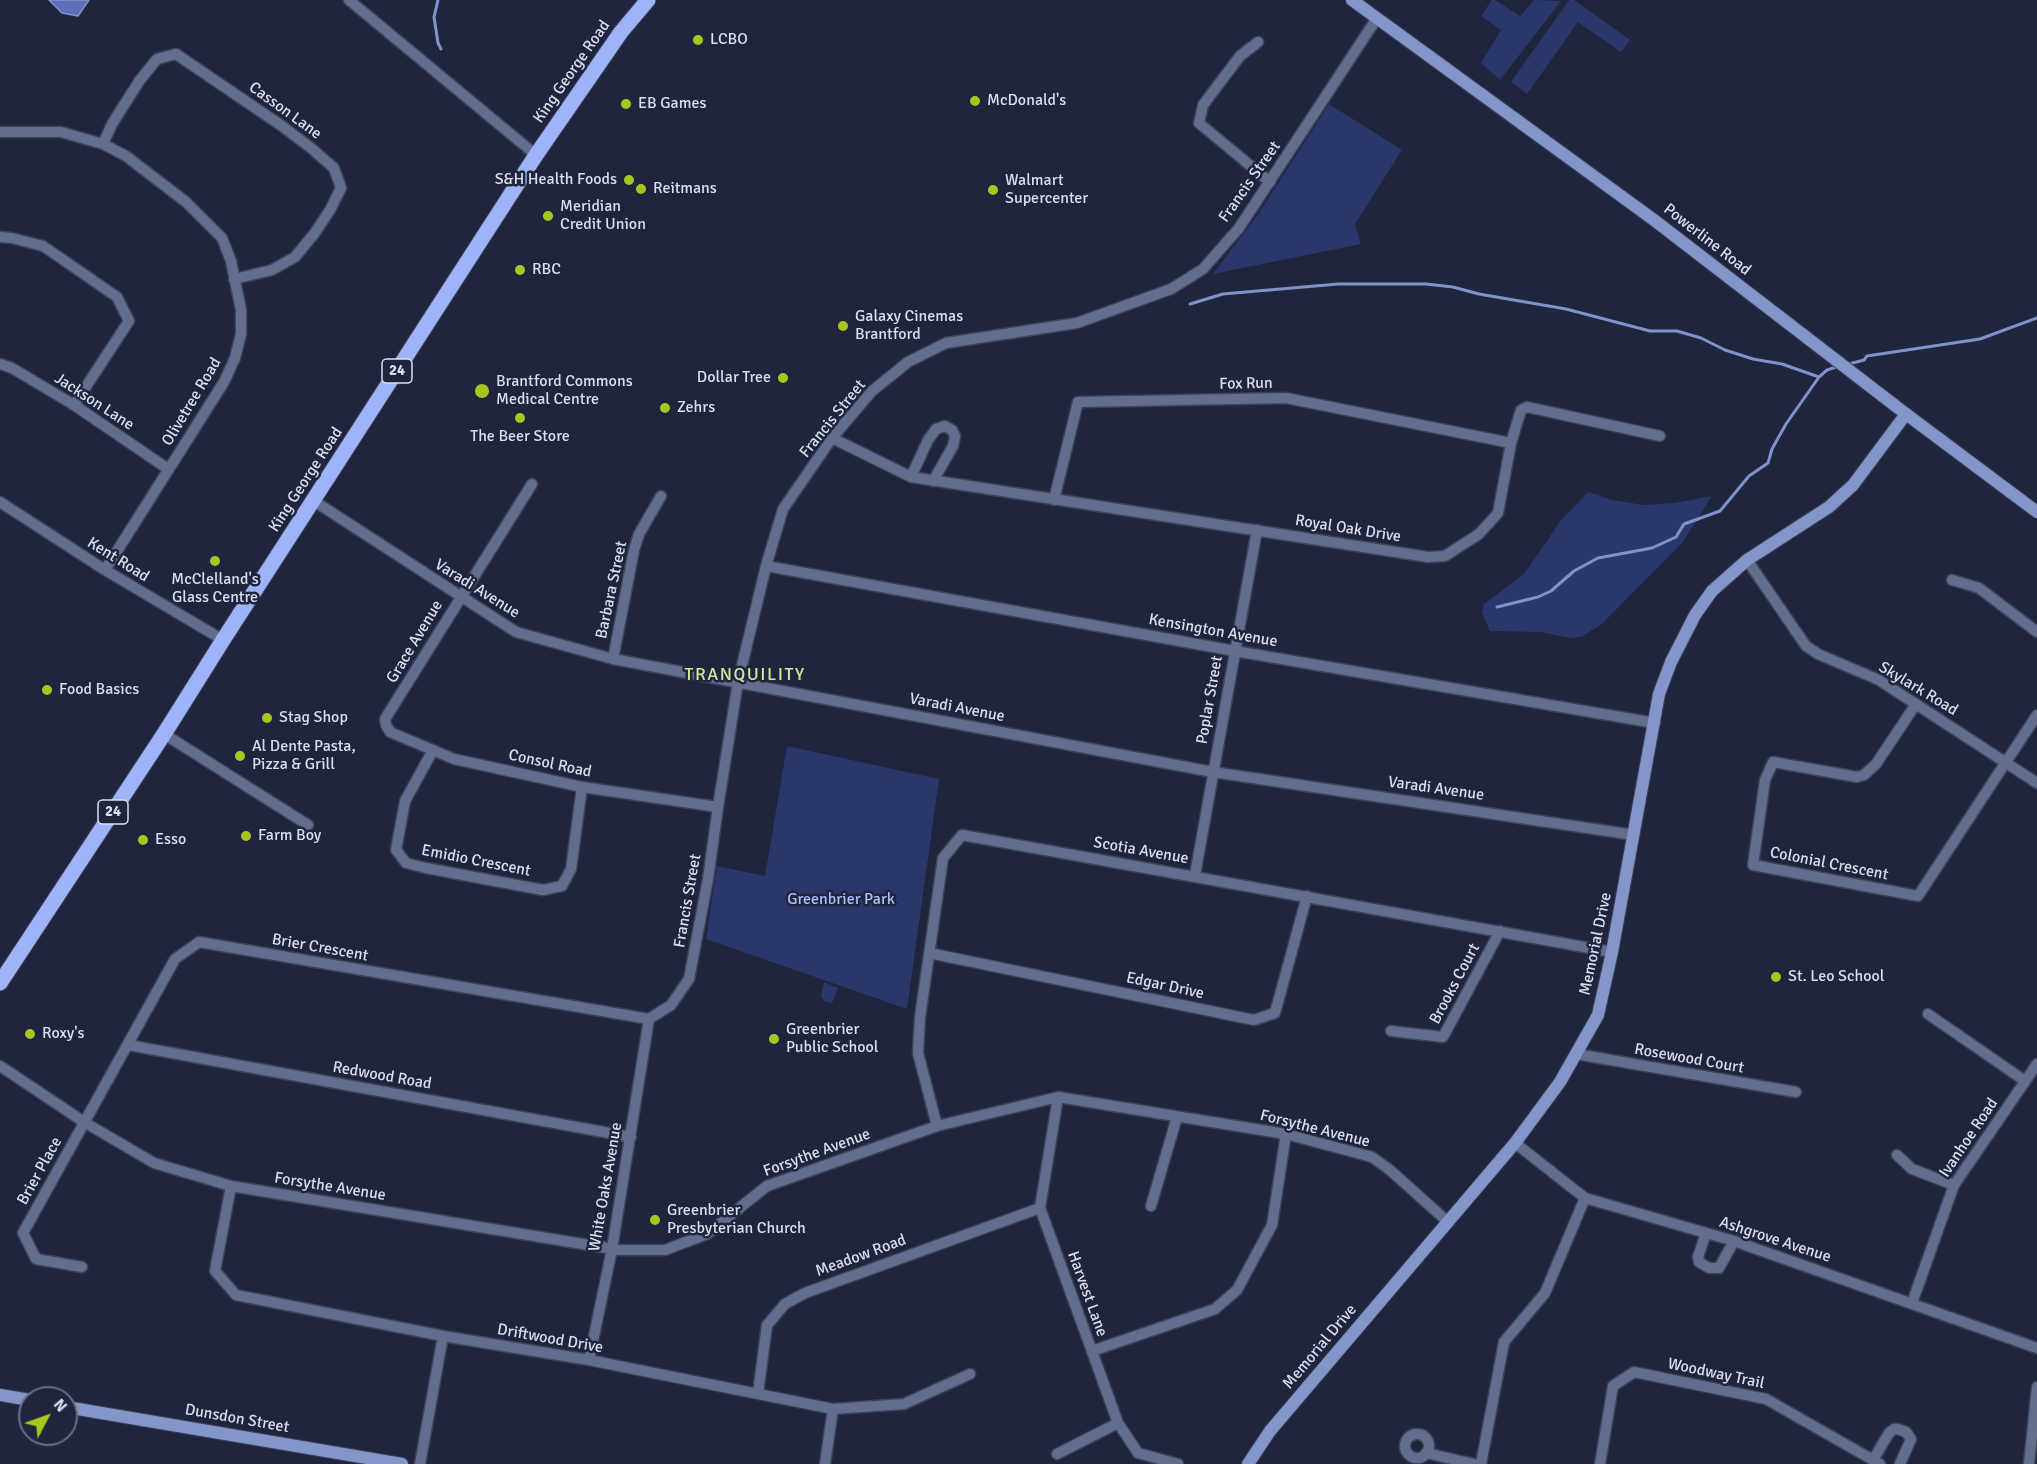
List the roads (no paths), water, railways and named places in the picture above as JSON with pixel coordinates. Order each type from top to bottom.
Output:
[{"type":"main road","name":"King George Road","points":[[0,983],[165,734],[223,640],[536,155],[621,32],[648,0]]},
{"type":"main road","name":"Powerline Road","points":[[1352,0],[1654,220],[2037,512]]},
{"type":"main road","name":"Memorial Drive","points":[[1248,1464],[1270,1431],[1515,1143],[1560,1082],[1598,1015],[1612,952],[1659,694],[1671,662],[1695,615],[1712,591],[1747,560],[1830,507],[1853,485],[1906,414]]},
{"type":"main road","points":[[0,1395],[18,1398]]},
{"type":"main road","name":"Dunsdon Street","points":[[78,1409],[402,1464]]},
{"type":"street","points":[[350,0],[536,155]]},
{"type":"street","name":"Francis Street","points":[[649,1019],[671,1005],[689,979],[708,879],[738,682],[766,566],[783,509],[832,438],[872,391],[908,362],[946,343],[1077,323],[1171,289],[1203,269],[1239,228],[1377,18]]},
{"type":"street","points":[[1258,42],[1240,56],[1203,105],[1199,123],[1270,182]]},
{"type":"street","name":"Casson Lane","points":[[103,144],[112,124],[140,80],[157,59],[176,54],[282,126],[311,147],[334,168],[341,188],[319,226],[295,257],[272,270],[234,279]]},
{"type":"street","name":"Olivetree Road","points":[[0,132],[61,132],[103,144],[126,156],[186,202],[222,238],[231,261],[241,310],[241,334],[236,358],[224,382],[105,570]]},
{"type":"street","points":[[0,237],[43,246],[117,297],[129,321],[74,405]]},
{"type":"street","name":"Jackson Lane","points":[[0,364],[12,368],[74,405],[168,469]]},
{"type":"street","name":"Fox Run","points":[[1054,500],[1078,402],[1286,398],[1511,442]]},
{"type":"street","name":"Royal Oak Drive","points":[[832,438],[911,477],[1428,557],[1445,556],[1479,534],[1498,513],[1511,442],[1521,410],[1527,407],[1660,436]]},
{"type":"street","points":[[911,477],[928,440],[936,429],[945,426],[952,429],[955,436],[953,446],[933,481]]},
{"type":"street","name":"Grace Avenue","points":[[386,725],[385,719],[532,484]]},
{"type":"street","name":"Barbara Street","points":[[613,659],[634,550],[639,534],[661,496]]},
{"type":"street","name":"Varadi Avenue","points":[[314,501],[516,632],[613,659],[1213,772],[1634,835]]},
{"type":"street","name":"Kent Road","points":[[0,502],[105,570],[223,640]]},
{"type":"street","name":"Poplar Street","points":[[1195,875],[1257,530]]},
{"type":"street","name":"Skylark Road","points":[[1747,560],[1806,646],[1818,654],[1878,680],[2037,783]]},
{"type":"street","name":"Kensington Avenue","points":[[766,566],[1234,651],[1655,723]]},
{"type":"street","points":[[1952,580],[1979,588],[2037,632]]},
{"type":"street","name":"Colonial Crescent","points":[[1916,704],[1876,764],[1864,775],[1857,777],[1773,762],[1764,780],[1753,865],[1918,896],[2007,762]]},
{"type":"street","points":[[2007,762],[2037,715]]},
{"type":"street","name":"Consol Road","points":[[386,725],[390,732],[454,759],[582,787],[718,807]]},
{"type":"street","points":[[165,734],[308,825]]},
{"type":"street","name":"Emidio Crescent","points":[[433,750],[405,801],[396,850],[406,863],[426,868],[543,890],[562,886],[571,869],[582,787]]},
{"type":"street","name":"Scotia Avenue","points":[[937,1126],[918,1053],[920,1017],[943,858],[962,834],[1612,952]]},
{"type":"street","name":"Edgar Drive","points":[[930,953],[1254,1020],[1275,1013],[1307,896]]},
{"type":"street","name":"Brooks Court","points":[[1391,1031],[1443,1037],[1500,931]]},
{"type":"street","name":"Brier Crescent","points":[[84,1122],[175,959],[199,942],[649,1019]]},
{"type":"street","points":[[1928,1014],[2025,1082]]},
{"type":"street","name":"White Oaks Avenue","points":[[589,1360],[612,1249],[649,1019]]},
{"type":"street","name":"Redwood Road","points":[[128,1045],[631,1137]]},
{"type":"street","name":"Rosewood Court","points":[[1576,1054],[1796,1092]]},
{"type":"street","name":"Ivanhoe Road","points":[[1912,1303],[1954,1185],[2037,1064]]},
{"type":"street","name":"Forsythe Avenue","points":[[0,1066],[84,1122],[154,1163],[231,1186],[612,1249],[665,1250],[707,1234],[767,1186],[937,1126],[1058,1097],[1286,1134],[1372,1157],[1390,1170],[1448,1222]]},
{"type":"street","name":"Harvest Lane","points":[[1058,1097],[1040,1208],[1119,1423],[1138,1453],[1178,1464]]},
{"type":"street","points":[[1150,1206],[1177,1117]]},
{"type":"street","name":"Brier Place","points":[[81,1267],[36,1259],[23,1233],[84,1122]]},
{"type":"street","points":[[1092,1351],[1215,1309],[1237,1290],[1272,1226],[1286,1134]]},
{"type":"street","name":"Ashgrove Avenue","points":[[1515,1143],[1585,1198],[1734,1241],[2037,1348]]},
{"type":"street","points":[[1897,1155],[1912,1169],[1954,1185]]},
{"type":"street","name":"Driftwood Drive","points":[[231,1186],[215,1271],[236,1295],[443,1336],[589,1360],[833,1409],[904,1404],[970,1374]]},
{"type":"street","points":[[1481,1464],[1504,1342],[1545,1293],[1585,1198]]},
{"type":"street","name":"Meadow Road","points":[[758,1393],[767,1324],[786,1304],[805,1293],[1040,1208]]},
{"type":"street","points":[[1706,1233],[1698,1257],[1699,1262],[1709,1268],[1719,1268],[1734,1241]]},
{"type":"street","points":[[420,1464],[443,1336]]},
{"type":"street","name":"Woodway Trail","points":[[1600,1464],[1613,1386],[1634,1372],[1766,1399],[1877,1462]]},
{"type":"street","points":[[2029,1464],[2037,1387]]},
{"type":"street","points":[[825,1464],[833,1409]]},
{"type":"street","points":[[1057,1454],[1119,1423]]},
{"type":"street","points":[[1877,1462],[1889,1433],[1898,1429],[1906,1432],[1911,1438],[1900,1464]]},
{"type":"street","points":[[1426,1453],[1474,1464]]},
{"type":"waterway","points":[[438,0],[434,17],[441,49]]},
{"type":"waterway","points":[[1190,304],[1223,294],[1338,284],[1426,284],[1453,287],[1479,294],[1566,309],[1650,331],[1677,331],[1701,338],[1725,350],[1753,359],[1782,364],[1819,377]]},
{"type":"waterway","points":[[1849,364],[1864,360],[1867,356],[1980,339],[2037,318]]},
{"type":"waterway","points":[[1497,607],[1538,597],[1551,591],[1574,571],[1598,558],[1652,548],[1676,537],[1684,524],[1720,511],[1749,476],[1768,463],[1772,449],[1786,424],[1819,377],[1827,370],[1839,366]]},
{"type":"place","name":"LCBO","points":[[698,40]]},
{"type":"place","name":"McDonald's","points":[[975,101]]},
{"type":"place","name":"EB Games","points":[[626,104]]},
{"type":"place","name":"S&H Health Foods","points":[[629,180]]},
{"type":"place","name":"Reitmans","points":[[641,189]]},
{"type":"place","name":"Walmart Supercenter","points":[[993,190]]},
{"type":"place","name":"Meridian Credit Union","points":[[548,216]]},
{"type":"place","name":"RBC","points":[[520,270]]},
{"type":"place","name":"Galaxy Cinemas Brantford","points":[[843,326]]},
{"type":"place","name":"Dollar Tree","points":[[783,378]]},
{"type":"place","name":"Brantford Commons Medical Centre","points":[[482,391]]},
{"type":"place","name":"Zehrs","points":[[665,408]]},
{"type":"place","name":"The Beer Store","points":[[520,418]]},
{"type":"place","name":"McClelland's Glass Centre","points":[[215,561]]},
{"type":"place","name":"Food Basics","points":[[47,690]]},
{"type":"place","name":"Stag Shop","points":[[267,718]]},
{"type":"place","name":"Al Dente Pasta, Pizza & Grill","points":[[240,756]]},
{"type":"place","name":"Farm Boy","points":[[246,836]]},
{"type":"place","name":"Esso","points":[[143,840]]},
{"type":"place","name":"St. Leo School","points":[[1776,977]]},
{"type":"place","name":"Roxy's","points":[[30,1034]]},
{"type":"place","name":"Greenbrier Public School","points":[[774,1039]]},
{"type":"place","name":"Greenbrier Presbyterian Church","points":[[655,1220]]},
{"type":"district","name":"TRANQUILITY","points":[[745,675]]},
{"type":"park label","name":"Greenbrier Park","points":[[841,900]]}]
